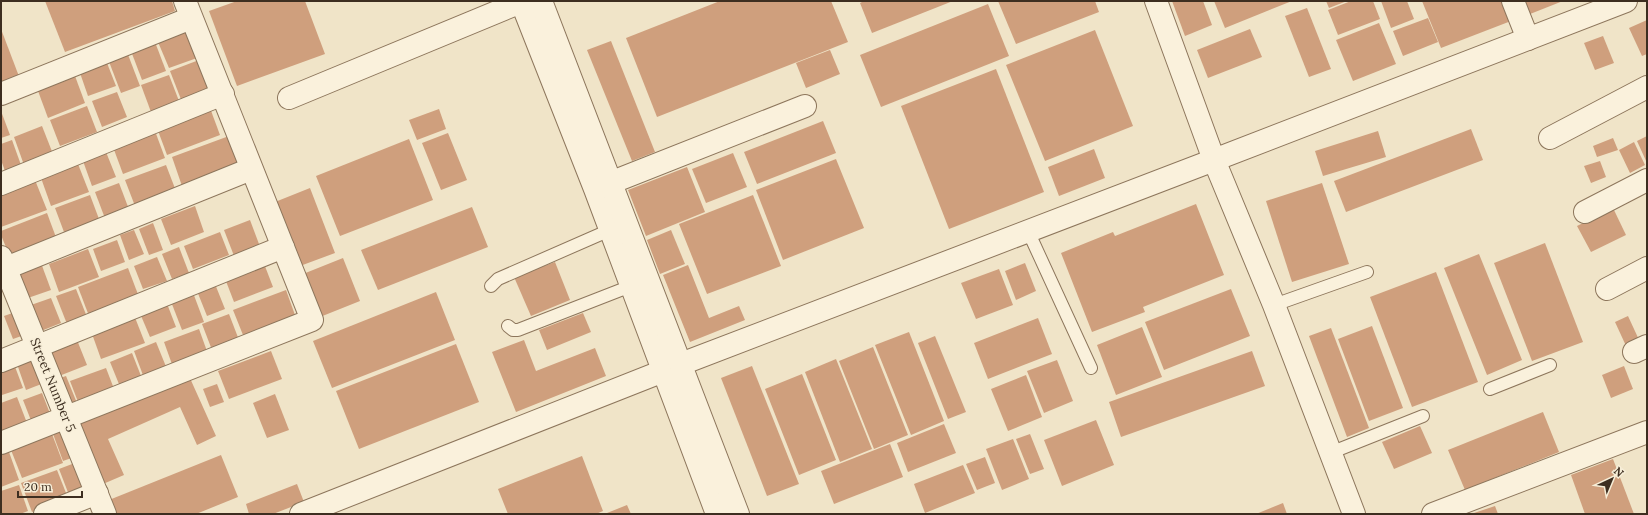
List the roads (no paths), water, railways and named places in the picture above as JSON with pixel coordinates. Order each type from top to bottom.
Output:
[{"type":"street","points":[[289,98],[528,1]]},
{"type":"street","points":[[528,1],[610,183],[672,367],[717,514]]},
{"type":"street","points":[[528,1],[631,286],[672,367],[738,514]]},
{"type":"street","points":[[1156,1],[1214,160],[1274,305],[1354,514]]},
{"type":"street","points":[[1513,1],[1528,39]]},
{"type":"street","points":[[302,514],[672,367],[1028,232],[1626,1]]},
{"type":"street","points":[[1,94],[188,10],[223,94],[251,169],[312,320],[1,443]]},
{"type":"street","points":[[1550,138],[1647,87]]},
{"type":"street","points":[[1,184],[223,94]]},
{"type":"street","points":[[610,183],[805,106]]},
{"type":"street","points":[[3,265],[251,169]]},
{"type":"street","points":[[1585,212],[1647,180]]},
{"type":"street","points":[[1,360],[283,247]]},
{"type":"street","name":"Street Number 5","points":[[3,265],[105,514]]},
{"type":"street","points":[[1607,288],[1647,268]]},
{"type":"street","points":[[1433,514],[1647,432]]},
{"type":"street","points":[[45,514],[97,493]]},
{"type":"lane","points":[[491,286],[498,279],[610,230]]},
{"type":"lane","points":[[1028,232],[1091,368]]},
{"type":"lane","points":[[1274,305],[1367,272]]},
{"type":"lane","points":[[508,326],[513,330],[518,330],[631,286]]},
{"type":"lane","points":[[1490,389],[1550,365]]},
{"type":"lane","points":[[1330,453],[1423,416]]}]
